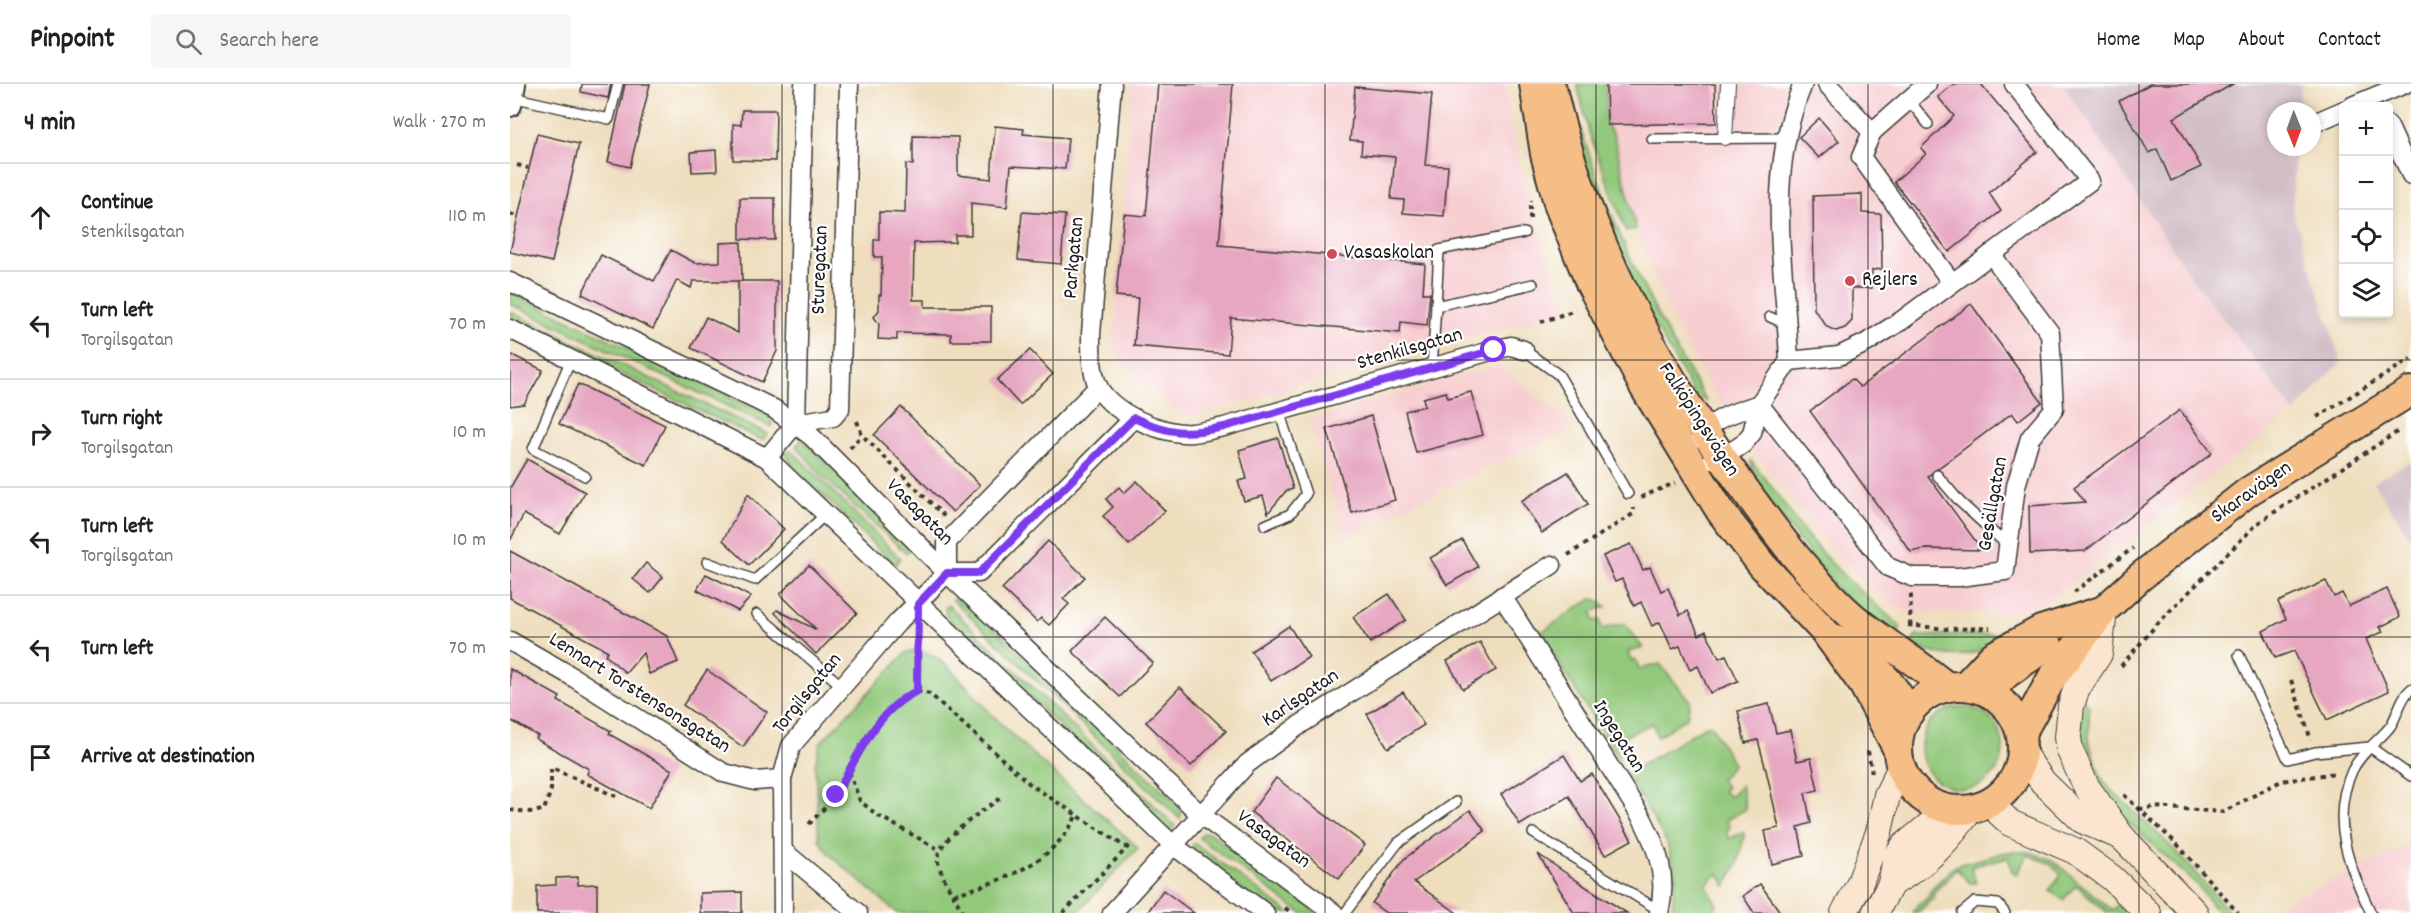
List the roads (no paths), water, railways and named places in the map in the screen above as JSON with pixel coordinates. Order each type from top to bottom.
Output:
[{"type":"main road","name":"Falköpingsvägen","points":[[1534,84],[1545,154],[1559,206],[1590,283],[1644,387],[1682,472],[1721,512],[1762,565],[1826,633],[1879,710],[1900,759]]},
{"type":"main road","name":"Falköpingsvägen","points":[[1551,84],[1565,145],[1601,244],[1661,365],[1703,432],[1774,530],[1841,606],[1967,688]]},
{"type":"main road","name":"Skaravägen","points":[[2022,744],[2052,678],[2104,610],[2140,577],[2249,491],[2411,391]]},
{"type":"main road","name":"Skaravägen","points":[[1967,688],[2006,674],[2051,643],[2066,622],[2104,610]]},
{"type":"main road","points":[[2104,610],[2099,654],[2076,690],[2071,706],[2068,737],[2075,766],[2122,837],[2194,913]]},
{"type":"main road","name":"Falköpingsvägen","points":[[1826,633],[1863,654],[1897,690],[1909,713]]},
{"type":"main road","points":[[2122,837],[2082,820],[2043,782],[2022,744],[2014,717],[2003,702],[1967,688],[1920,701],[1909,713],[1900,730],[1900,759],[1908,782],[1919,795],[1933,804],[1970,807],[2075,851],[2112,878],[2148,913]]},
{"type":"main road","points":[[1875,913],[1891,884],[1916,869],[1946,844],[1970,807],[2012,783],[2022,744]]},
{"type":"main road","points":[[1844,913],[1859,885],[1879,832],[1887,795],[1900,759]]},
{"type":"street","name":"Sturegatan","points":[[804,84],[796,423],[833,417],[840,409],[849,84]]},
{"type":"street","name":"Parkgatan","points":[[1098,387],[1091,364],[1091,334],[1112,84]]},
{"type":"street","points":[[1725,138],[1728,84]]},
{"type":"street","points":[[1682,472],[1722,458],[1743,444],[1752,434],[1759,404],[1789,361],[1788,325],[1780,259],[1779,173],[1785,138],[1803,84]]},
{"type":"street","points":[[1827,84],[1872,132]]},
{"type":"street","points":[[1928,84],[1872,132],[1861,157],[1952,283]]},
{"type":"street","points":[[1789,361],[1839,356],[1901,321],[2090,181],[2014,84]]},
{"type":"street","points":[[2378,101],[2405,84]]},
{"type":"street","points":[[2321,120],[2339,112]]},
{"type":"street","points":[[2393,131],[2405,147],[2411,175]]},
{"type":"street","name":"Gesällgatan","points":[[1759,404],[1888,567],[1912,577],[1959,577],[2005,571],[2016,486],[2030,438],[2054,410],[2050,333],[1991,254]]},
{"type":"street","name":"Vasagatan","points":[[510,282],[758,401],[796,423],[947,573],[1201,815],[1334,913]]},
{"type":"street","points":[[510,330],[767,458],[1174,846],[1265,913]]},
{"type":"street","name":"Stenkilsgatan","points":[[1134,418],[1158,429],[1191,434],[1510,346],[1524,350]]},
{"type":"street","points":[[1098,387],[1114,405],[1134,418],[979,573],[947,573],[946,542],[1098,387]]},
{"type":"street","points":[[1682,472],[1703,432],[1724,417],[1759,404]]},
{"type":"street","points":[[767,458],[796,423]]},
{"type":"street","name":"Karlsgatan","points":[[1112,913],[1247,764],[1301,724],[1552,565]]},
{"type":"street","name":"Torgilsgatan","points":[[783,913],[782,779],[791,746],[898,622],[947,573]]},
{"type":"street","name":"Ingegatan","points":[[1502,596],[1650,834],[1662,866],[1660,912]]},
{"type":"street","name":"Lennart Torstensonsgatan","points":[[510,641],[568,674],[724,774],[755,781],[782,779]]},
{"type":"street","points":[[783,851],[858,913]]},
{"type":"lane","points":[[512,95],[609,119],[618,84]]},
{"type":"lane","points":[[1909,100],[1929,124]]},
{"type":"lane","points":[[1652,139],[1785,138]]},
{"type":"lane","points":[[1432,367],[1439,250],[1524,233]]},
{"type":"lane","points":[[1436,306],[1533,284]]},
{"type":"lane","points":[[1770,317],[1788,325]]},
{"type":"lane","name":"Stenkilsgatan","points":[[1524,350],[1559,375],[1628,494]]},
{"type":"lane","points":[[571,359],[533,450],[585,476]]},
{"type":"lane","points":[[1265,525],[1290,514],[1306,494],[1279,411]]},
{"type":"lane","points":[[1937,476],[1960,502],[2008,546]]},
{"type":"lane","points":[[707,562],[755,580],[826,514]]},
{"type":"lane","points":[[758,614],[842,686]]},
{"type":"lane","points":[[2239,655],[2288,759],[2315,752],[2370,747],[2411,776]]},
{"type":"lane","points":[[2371,913],[2348,862],[2344,843],[2346,796],[2353,770],[2370,747],[2390,727],[2408,691]]},
{"type":"lane","points":[[1345,913],[1398,843],[1456,802]]},
{"type":"lane","points":[[1533,833],[1660,912]]},
{"type":"lane","points":[[1962,913],[1975,902],[1998,904],[2005,913]]},
{"type":"place","name":"Vasaskolan","points":[[1332,254]]},
{"type":"place","name":"Rejlers","points":[[1850,281]]}]
